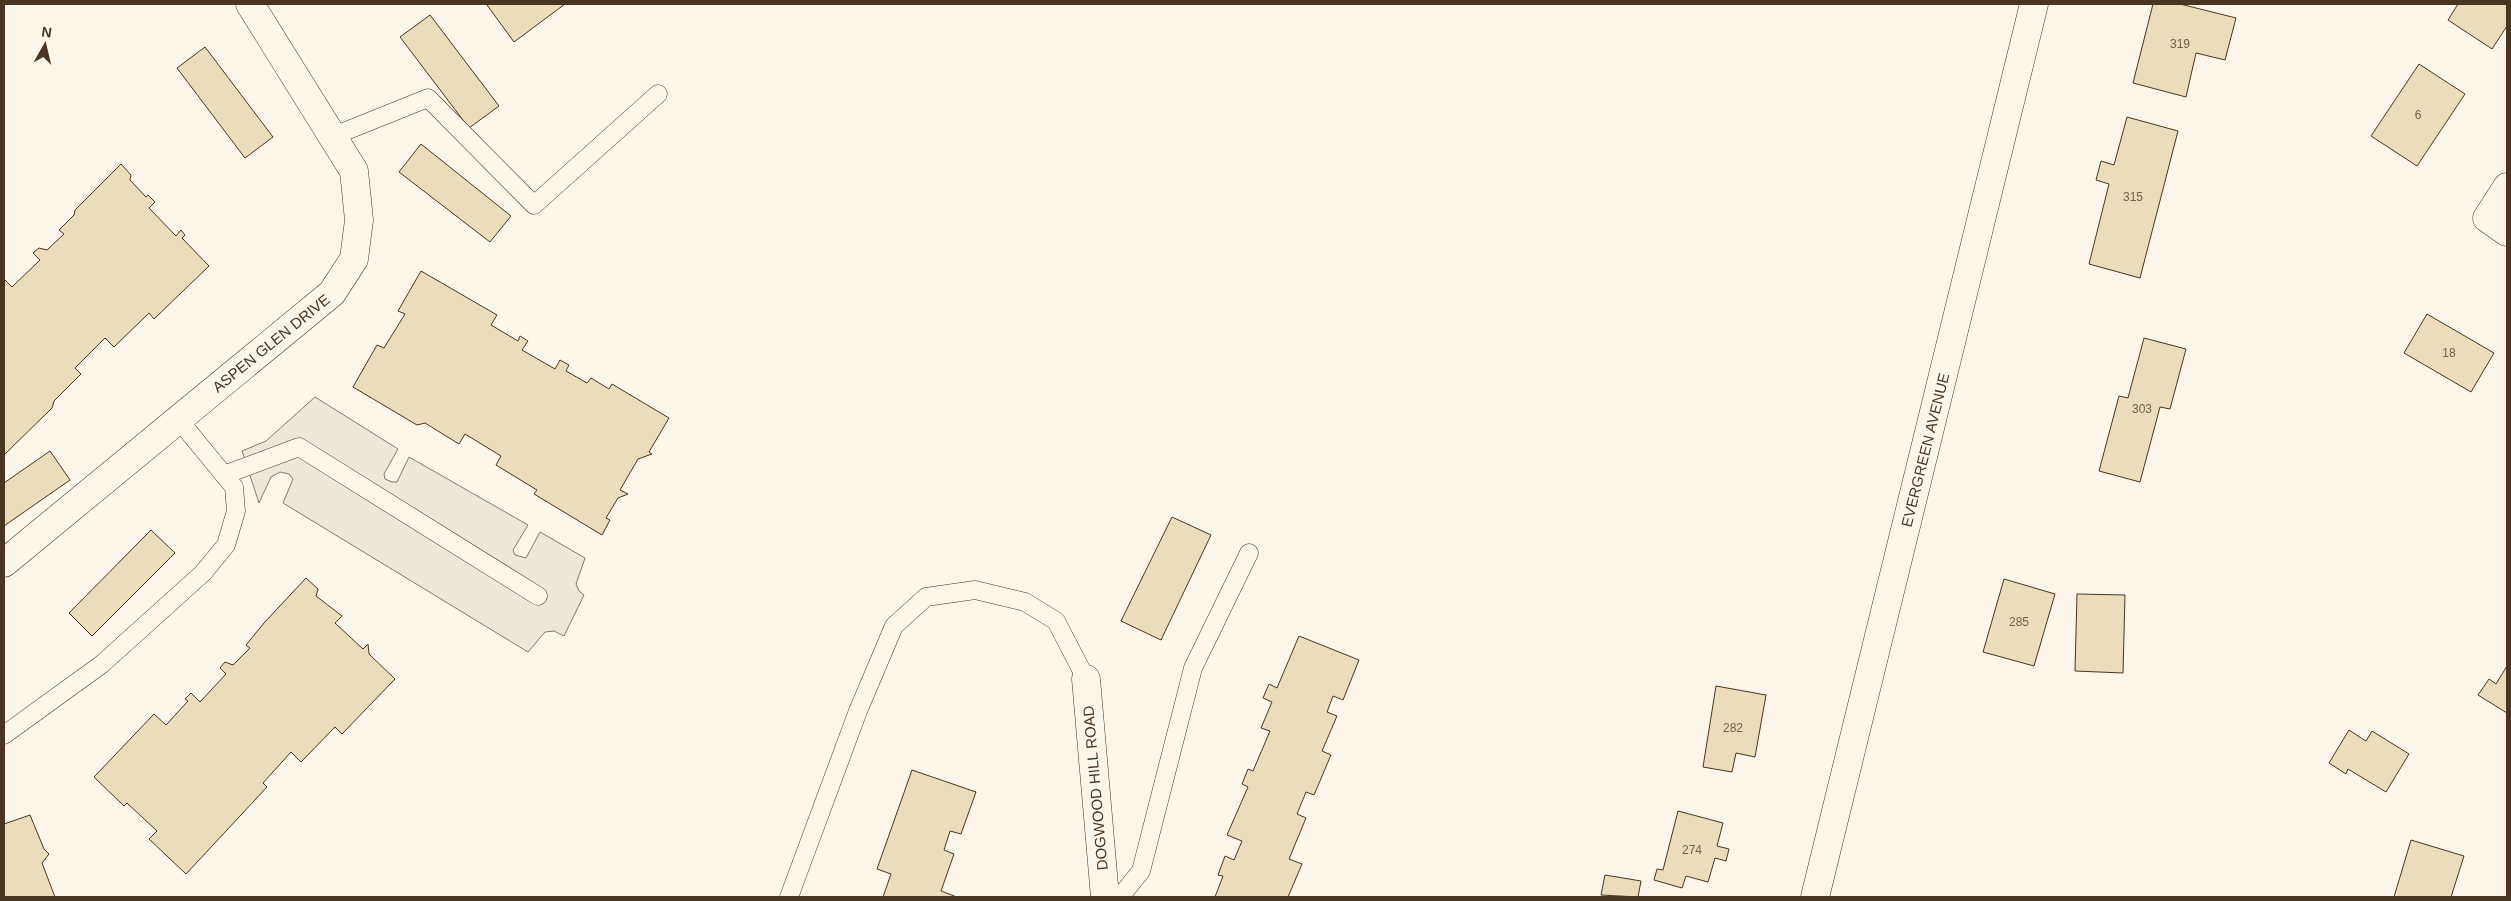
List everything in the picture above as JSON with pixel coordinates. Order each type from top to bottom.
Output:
[{"type":"street","name":"ASPEN GLEN DRIVE","points":[[4,563],[332,293],[354,259],[359,220],[354,172],[250,4]]},
{"type":"street","name":"EVERGREEN AVENUE","points":[[1815,897],[2034,4]]},
{"type":"street","points":[[2497,225],[2507,187]]},
{"type":"street","name":"DOGWOOD HILL ROAD","points":[[1086,679],[1105,897]]},
{"type":"lane","points":[[331,137],[428,98],[534,205],[658,94]]},
{"type":"lane","points":[[4,735],[102,664],[203,573],[226,545],[236,511],[234,487],[178,419]]},
{"type":"lane","points":[[224,475],[299,448],[538,596]]},
{"type":"lane","points":[[1120,897],[1141,871],[1193,668],[1249,553]]},
{"type":"lane","points":[[789,897],[858,711],[894,626],[926,597],[975,590],[1024,602],[1056,621],[1086,679]]},
{"type":"shaded area","points":[[315,397],[398,449],[384,474],[385,479],[397,482],[409,457],[528,525],[513,550],[515,555],[526,558],[540,532],[585,558],[576,584],[579,591],[584,595],[564,636],[554,631],[545,632],[528,652],[283,503],[293,479],[289,474],[280,472],[271,477],[259,503],[242,451],[266,441]]},
{"type":"building","points":[[565,4],[514,42],[487,5]]},
{"type":"building","points":[[2153,4],[2180,4],[2236,18],[2225,60],[2196,53],[2186,97],[2133,83]]},
{"type":"building","points":[[2458,4],[2507,4],[2507,26],[2492,49],[2448,20]]},
{"type":"building","points":[[430,15],[499,106],[469,128],[400,37]]},
{"type":"building","points":[[205,47],[273,137],[245,158],[177,68]]},
{"type":"building","points":[[2419,64],[2465,94],[2417,166],[2371,136]]},
{"type":"building","points":[[2127,117],[2178,131],[2140,278],[2089,264],[2109,184],[2096,180],[2101,161],[2114,165]]},
{"type":"building","points":[[421,144],[511,216],[490,242],[399,172]]},
{"type":"building","points":[[121,164],[131,175],[130,180],[146,197],[148,195],[155,202],[149,208],[176,236],[181,230],[185,235],[182,238],[209,266],[154,319],[149,313],[114,347],[105,338],[75,368],[81,374],[54,401],[52,408],[4,455],[4,279],[12,287],[40,260],[33,253],[39,248],[47,250],[64,234],[59,230],[74,215],[75,210]]},
{"type":"building","points":[[421,271],[497,315],[491,325],[518,341],[520,336],[528,341],[522,350],[555,369],[560,360],[569,365],[566,371],[587,383],[591,378],[609,389],[612,384],[669,418],[649,452],[652,454],[638,459],[620,490],[628,494],[618,498],[606,518],[610,520],[602,535],[534,494],[537,490],[496,465],[501,456],[465,434],[459,444],[425,423],[417,425],[353,387],[377,345],[384,348],[405,314],[398,311]]},
{"type":"building","points":[[2427,314],[2494,353],[2471,392],[2404,353]]},
{"type":"building","points":[[2144,338],[2186,349],[2170,409],[2160,407],[2140,482],[2099,471],[2119,396],[2128,398]]},
{"type":"building","points":[[50,451],[70,480],[4,526],[4,483]]},
{"type":"building","points":[[1172,517],[1211,535],[1161,640],[1121,621]]},
{"type":"building","points":[[151,530],[175,553],[92,636],[69,613]]},
{"type":"building","points":[[306,578],[318,589],[316,596],[342,616],[335,623],[363,649],[368,644],[369,654],[395,679],[342,734],[335,727],[301,762],[291,752],[263,783],[267,787],[186,874],[149,839],[157,831],[127,803],[124,806],[94,777],[154,714],[166,725],[188,701],[185,699],[191,693],[200,702],[226,674],[220,668],[225,662],[233,665],[250,648],[246,645]]},
{"type":"building","points":[[2004,579],[2055,594],[2034,666],[1983,652]]},
{"type":"building","points":[[2077,594],[2125,595],[2123,673],[2075,671]]},
{"type":"building","points":[[1299,636],[1359,660],[1343,700],[1333,696],[1327,712],[1337,716],[1322,751],[1331,755],[1314,795],[1306,792],[1297,814],[1306,818],[1289,859],[1302,864],[1288,897],[1215,897],[1223,876],[1218,875],[1225,856],[1234,860],[1242,841],[1227,835],[1248,787],[1242,784],[1248,769],[1253,771],[1270,731],[1261,728],[1272,702],[1263,698],[1269,684],[1277,688]]},
{"type":"building","points":[[2507,666],[2507,713],[2478,695],[2489,679],[2496,684]]},
{"type":"building","points":[[1716,686],[1766,695],[1755,757],[1736,753],[1732,772],[1703,767]]},
{"type":"building","points":[[2349,730],[2366,741],[2372,731],[2409,754],[2386,792],[2348,769],[2346,774],[2329,763]]},
{"type":"building","points":[[912,770],[976,792],[961,834],[950,831],[944,850],[954,854],[941,891],[957,897],[883,897],[891,874],[877,869]]},
{"type":"building","points":[[1678,811],[1723,823],[1717,846],[1729,849],[1726,861],[1715,858],[1708,882],[1686,876],[1682,888],[1654,880],[1657,869],[1663,870]]},
{"type":"building","points":[[30,815],[44,849],[49,854],[42,863],[55,897],[4,897],[4,824]]},
{"type":"building","points":[[2411,840],[2464,856],[2451,897],[2394,897]]},
{"type":"building","points":[[1605,875],[1641,881],[1638,897],[1601,895]]}]
